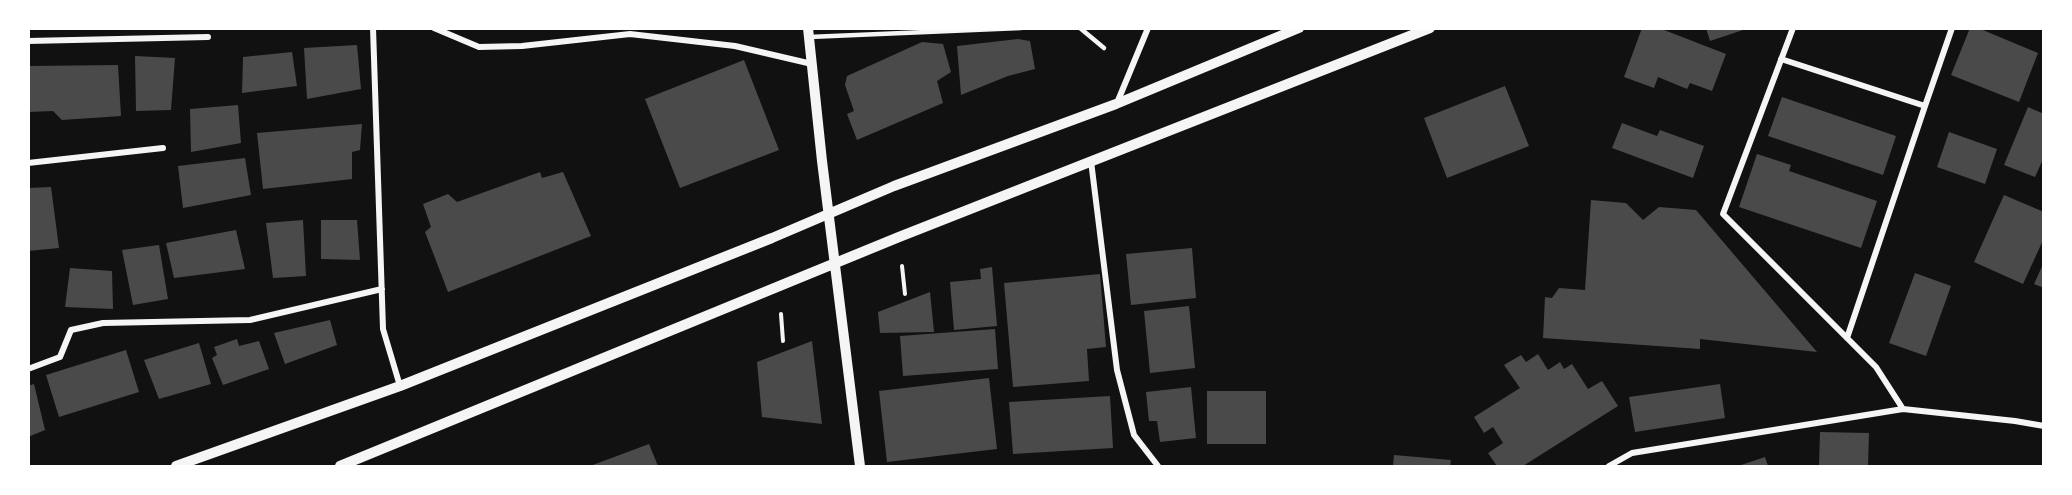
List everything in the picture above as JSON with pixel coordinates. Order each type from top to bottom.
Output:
[{"type":"street","points":[[373,28],[383,329],[400,386]]},
{"type":"street","points":[[434,28],[479,47],[522,46],[630,34],[735,46],[812,64]]},
{"type":"street","points":[[1116,104],[1148,28]]},
{"type":"street","points":[[340,466],[360,463],[835,264],[1430,28]]},
{"type":"street","points":[[1793,28],[1723,214],[1876,367],[1903,409]]},
{"type":"street","points":[[1847,338],[1952,28]]},
{"type":"street","points":[[176,466],[400,386],[830,215],[894,186],[1116,104],[1297,29]]},
{"type":"street","points":[[809,33],[822,161],[860,466]]},
{"type":"street","points":[[28,41],[208,37]]},
{"type":"street","points":[[1781,59],[1925,106]]},
{"type":"street","points":[[28,163],[163,148]]},
{"type":"street","points":[[1091,161],[1117,370],[1134,435],[1158,466]]},
{"type":"street","points":[[28,369],[60,357],[71,330],[103,323],[250,320],[382,289]]},
{"type":"street","points":[[1609,466],[1632,453],[1903,409],[2043,426]]},
{"type":"lane","points":[[809,33],[1021,28]]},
{"type":"lane","points":[[1080,28],[1104,48]]},
{"type":"path","points":[[902,266],[905,294]]},
{"type":"path","points":[[781,314],[783,341]]},
{"type":"building","points":[[1642,28],[1659,28],[1726,54],[1712,91],[1690,83],[1687,89],[1658,77],[1654,88],[1624,77]]},
{"type":"building","points":[[1706,28],[1746,28],[1746,29],[1710,41]]},
{"type":"building","points":[[1970,28],[1978,28],[2038,53],[2019,102],[1951,75]]},
{"type":"building","points":[[1018,39],[1030,41],[1035,69],[1008,76],[961,95],[957,46]]},
{"type":"building","points":[[922,42],[943,44],[951,72],[937,81],[943,103],[857,140],[847,114],[854,111],[845,85],[847,76]]},
{"type":"building","points":[[357,45],[361,89],[307,99],[304,48]]},
{"type":"building","points":[[292,52],[297,86],[242,93],[243,57]]},
{"type":"building","points":[[135,56],[175,58],[171,110],[136,111]]},
{"type":"building","points":[[744,60],[779,150],[680,188],[645,99]]},
{"type":"building","points":[[118,65],[121,116],[62,120],[53,111],[28,112],[28,66]]},
{"type":"building","points":[[1505,86],[1529,146],[1447,178],[1424,118]]},
{"type":"building","points":[[1782,97],[1896,136],[1883,175],[1768,136]]},
{"type":"building","points":[[238,105],[241,143],[191,152],[190,109]]},
{"type":"building","points":[[2028,107],[2044,114],[2044,157],[2035,177],[2004,165]]},
{"type":"building","points":[[1622,123],[1657,136],[1660,130],[1704,146],[1693,178],[1612,148]]},
{"type":"building","points":[[362,124],[360,150],[352,152],[352,179],[263,189],[257,133]]},
{"type":"building","points":[[1949,132],[1997,149],[1985,184],[1937,167]]},
{"type":"building","points":[[1757,154],[1791,165],[1789,171],[1877,201],[1861,248],[1739,207]]},
{"type":"building","points":[[245,158],[251,195],[183,208],[178,166]]},
{"type":"building","points":[[540,172],[542,178],[563,172],[591,236],[448,292],[425,232],[431,227],[423,204],[448,194],[457,202]]},
{"type":"building","points":[[51,187],[59,248],[28,251],[28,188]]},
{"type":"building","points":[[2004,195],[2044,212],[2044,238],[2023,284],[1974,262]]},
{"type":"building","points":[[1591,200],[1626,203],[1643,220],[1659,207],[1696,210],[1817,352],[1700,339],[1700,349],[1543,338],[1545,297],[1552,298],[1559,288],[1585,290]]},
{"type":"building","points":[[303,220],[306,276],[273,278],[266,223]]},
{"type":"building","points":[[321,220],[357,220],[360,260],[321,259]]},
{"type":"building","points":[[236,230],[245,269],[174,278],[166,243]]},
{"type":"building","points":[[159,245],[168,299],[133,305],[122,250]]},
{"type":"building","points":[[1192,248],[1196,298],[1131,305],[1126,254]]},
{"type":"building","points":[[2044,262],[2044,288],[2034,284]]},
{"type":"building","points":[[992,267],[997,326],[954,330],[950,282],[981,279],[980,269]]},
{"type":"building","points":[[70,268],[112,271],[113,309],[65,307]]},
{"type":"building","points":[[1915,273],[1951,286],[1926,356],[1889,343]]},
{"type":"building","points":[[1100,274],[1106,347],[1087,349],[1089,381],[1013,387],[1004,283]]},
{"type":"building","points":[[930,292],[934,332],[880,333],[878,312]]},
{"type":"building","points":[[1189,306],[1195,368],[1150,373],[1144,311]]},
{"type":"building","points":[[330,320],[337,345],[285,364],[274,333]]},
{"type":"building","points":[[995,329],[998,369],[903,376],[900,336]]},
{"type":"building","points":[[237,339],[239,346],[259,341],[269,369],[223,385],[212,358],[217,355],[214,347]]},
{"type":"building","points":[[812,341],[822,424],[762,417],[757,362]]},
{"type":"building","points":[[199,343],[211,384],[159,399],[144,360]]},
{"type":"building","points":[[126,350],[139,392],[59,417],[46,375]]},
{"type":"building","points":[[1538,354],[1548,370],[1560,362],[1564,369],[1572,364],[1588,389],[1602,381],[1618,406],[1523,466],[1497,466],[1488,453],[1503,443],[1493,427],[1484,433],[1474,417],[1520,388],[1504,365],[1521,355],[1526,362]]},
{"type":"building","points":[[989,378],[997,449],[887,462],[879,391]]},
{"type":"building","points":[[34,384],[45,430],[28,437],[28,386]]},
{"type":"building","points":[[1720,384],[1725,418],[1635,432],[1629,397]]},
{"type":"building","points":[[1191,387],[1196,438],[1160,442],[1157,421],[1149,421],[1146,392]]},
{"type":"building","points":[[1207,391],[1266,391],[1266,444],[1207,444]]},
{"type":"building","points":[[1110,396],[1113,448],[1013,454],[1009,402]]},
{"type":"building","points":[[1820,432],[1869,433],[1868,466],[1819,466]]},
{"type":"building","points":[[649,444],[658,466],[590,466]]},
{"type":"building","points":[[1394,455],[1451,460],[1450,466],[1393,466]]},
{"type":"building","points":[[1765,457],[1768,466],[1738,466]]}]
